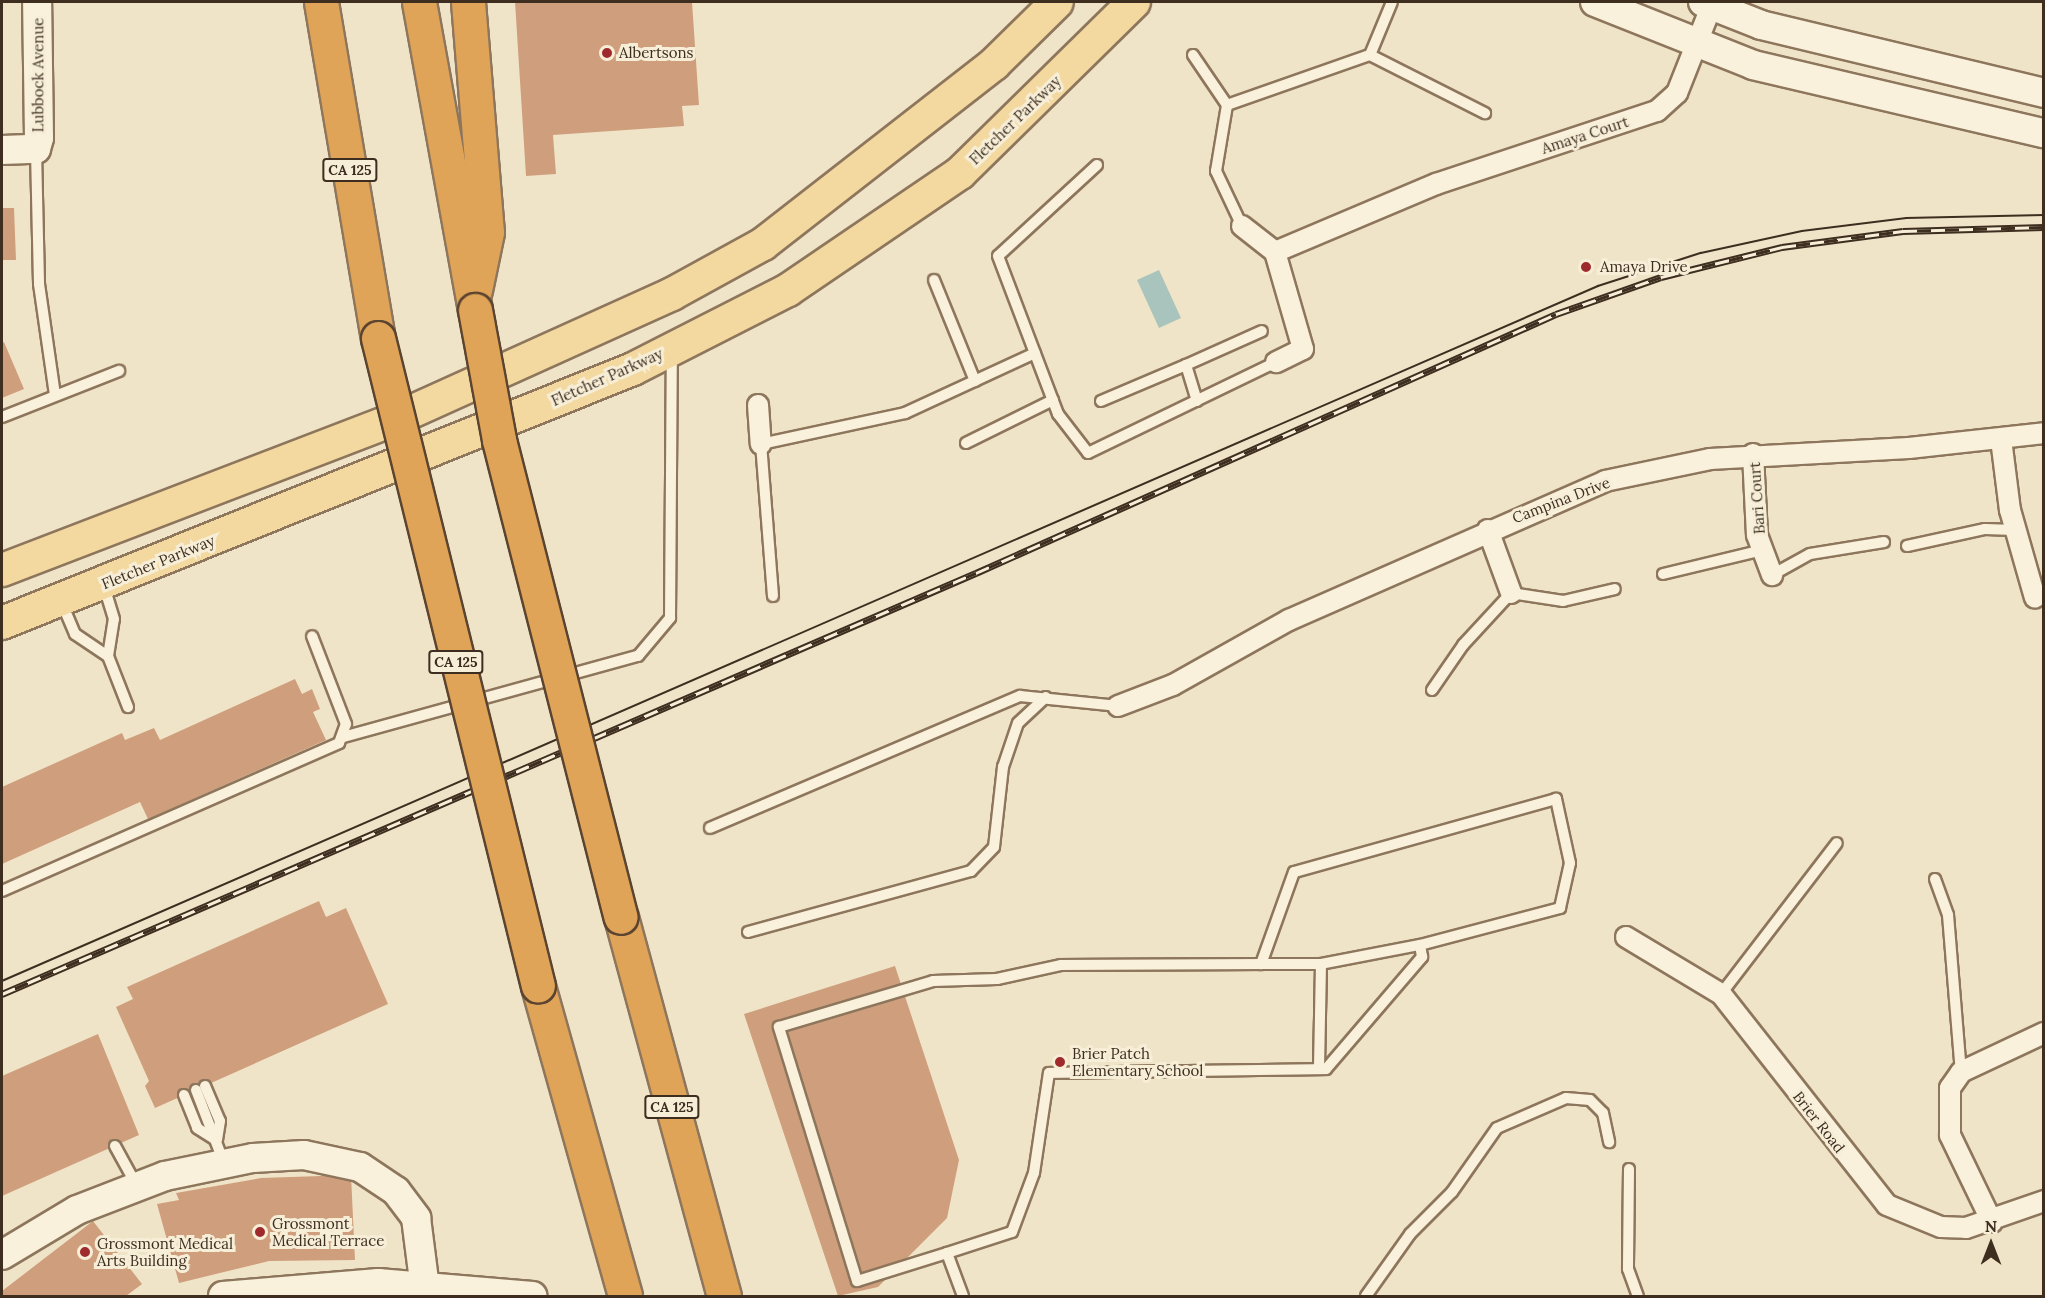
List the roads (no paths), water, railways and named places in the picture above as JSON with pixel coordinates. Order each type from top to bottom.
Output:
[{"type":"highway","name":"CA 125","points":[[321,2],[378,338],[538,986],[626,1296]]},
{"type":"highway","name":"CA 125","points":[[419,2],[499,440],[621,917],[724,1296]]},
{"type":"highway","points":[[468,2],[488,232],[486,259],[474,303]]},
{"type":"highway","points":[[592,1178],[610,1296]]},
{"type":"main road","points":[[2,570],[391,421],[672,294],[763,244],[994,64],[1058,2]]},
{"type":"main road","name":"Fletcher Parkway","points":[[2,623],[103,585],[633,369],[788,290],[960,173],[1134,2]]},
{"type":"street","name":"Lubbock Avenue","points":[[36,149],[37,2]]},
{"type":"street","points":[[1595,2],[1753,65],[2043,133]]},
{"type":"street","points":[[1709,3],[1761,25],[2043,93]]},
{"type":"street","name":"Amaya Court","points":[[1275,252],[1436,184],[1657,111],[1677,93],[1709,3]]},
{"type":"street","points":[[2,150],[36,149]]},
{"type":"street","points":[[1242,226],[1275,252],[1303,349],[1276,362]]},
{"type":"street","points":[[758,405],[761,444]]},
{"type":"street","name":"Campina Drive","points":[[1118,706],[1173,685],[1289,620],[1488,530],[1605,481],[1754,454],[2001,439],[2043,433]]},
{"type":"street","points":[[2001,439],[2015,530],[2035,598]]},
{"type":"street","name":"Bari Court","points":[[1754,454],[1757,535],[1772,575]]},
{"type":"street","points":[[1488,530],[1511,593]]},
{"type":"street","name":"Brier Road","points":[[1626,937],[1721,994],[1887,1205],[1941,1227],[1992,1222],[2043,1201]]},
{"type":"street","points":[[1992,1222],[1950,1135],[1950,1088],[1961,1072],[2043,1033]]},
{"type":"street","points":[[2,1255],[77,1210],[220,1152],[304,1155],[360,1167],[396,1191],[416,1218],[426,1290]]},
{"type":"street","points":[[224,1296],[307,1285],[532,1296]]},
{"type":"lane","points":[[1370,55],[1392,2]]},
{"type":"lane","points":[[1193,55],[1227,105],[1216,171],[1242,226]]},
{"type":"lane","points":[[1227,105],[1370,55],[1485,113]]},
{"type":"lane","points":[[36,149],[39,284],[55,395]]},
{"type":"lane","points":[[1097,165],[998,256],[1053,400],[1088,453],[1276,362]]},
{"type":"lane","points":[[934,280],[975,381]]},
{"type":"lane","points":[[1101,401],[1262,331]]},
{"type":"lane","points":[[2,891],[344,737],[604,668],[644,648],[670,618],[672,348]]},
{"type":"lane","points":[[773,596],[761,444],[905,413],[1035,352]]},
{"type":"lane","points":[[1186,365],[1197,401]]},
{"type":"lane","points":[[2,417],[119,371]]},
{"type":"lane","points":[[966,442],[1053,400]]},
{"type":"lane","points":[[1907,546],[1985,530],[2015,530]]},
{"type":"lane","points":[[1772,575],[1810,554],[1884,542]]},
{"type":"lane","points":[[1663,574],[1763,550]]},
{"type":"lane","points":[[103,585],[114,619],[108,656],[128,707]]},
{"type":"lane","points":[[1432,690],[1463,645],[1511,593],[1563,601],[1615,589]]},
{"type":"lane","points":[[61,601],[75,634],[108,656]]},
{"type":"lane","points":[[312,636],[346,724],[344,737]]},
{"type":"lane","points":[[710,828],[1020,696],[1118,706]]},
{"type":"lane","points":[[748,932],[971,871],[994,847],[1003,767],[1018,723],[1046,697]]},
{"type":"lane","points":[[1261,964],[1294,872],[1556,799],[1570,863],[1560,908],[1420,945],[1321,964],[1061,965],[997,980],[933,981],[779,1027],[857,1281],[1012,1232],[1034,1173],[1049,1073],[1326,1069],[1422,957],[1420,945]]},
{"type":"lane","points":[[1721,994],[1837,843]]},
{"type":"lane","points":[[1935,879],[1948,915],[1961,1072]]},
{"type":"lane","points":[[1319,1069],[1321,964]]},
{"type":"lane","points":[[200,1088],[220,1121],[220,1152]]},
{"type":"lane","points":[[184,1095],[198,1128],[220,1152]]},
{"type":"lane","points":[[1366,1296],[1497,1128],[1566,1098],[1590,1100],[1604,1113],[1610,1142]]},
{"type":"lane","points":[[115,1146],[137,1186]]},
{"type":"lane","points":[[1629,1169],[1628,1269],[1638,1296]]},
{"type":"lane","points":[[947,1253],[963,1296]]},
{"type":"water","points":[[1159,270],[1181,318],[1159,328],[1137,280]]},
{"type":"tram line","points":[[2,981],[1598,286],[1701,253],[1802,231],[1906,218],[2044,215]]},
{"type":"railway","points":[[2,994],[976,573],[1556,314],[1661,277],[1782,247],[1903,231],[2044,227]]},
{"type":"place","name":"Albertsons","points":[[607,53]]},
{"type":"place","name":"Amaya Drive","points":[[1586,267]]},
{"type":"place","name":"Brier Patch Elementary School","points":[[1060,1062]]},
{"type":"place","name":"Grossmont Medical Terrace","points":[[260,1232]]},
{"type":"place","name":"Grossmont Medical Arts Building","points":[[85,1252]]}]
